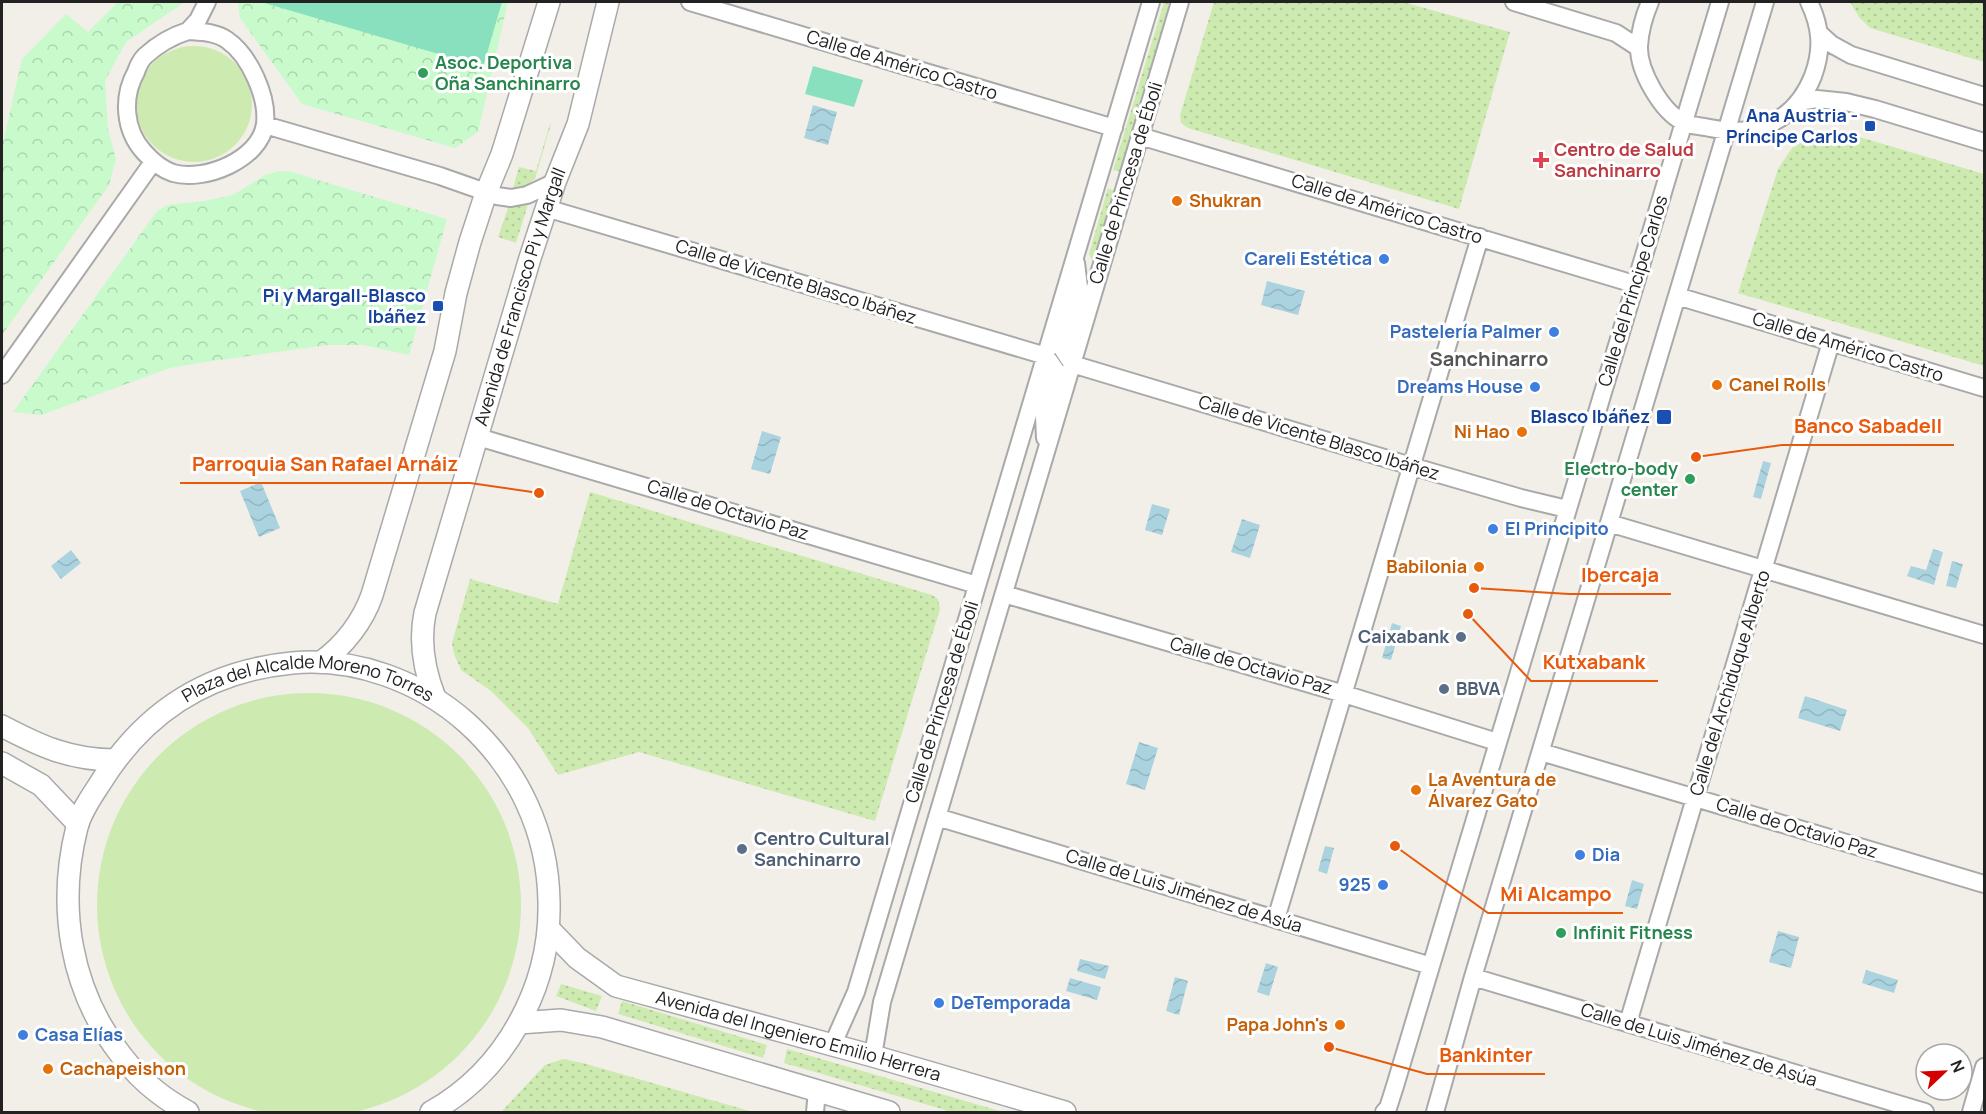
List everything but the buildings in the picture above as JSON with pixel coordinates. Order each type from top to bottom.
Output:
[{"type":"street","points":[[188,32],[198,20],[207,2]]},
{"type":"street","points":[[321,662],[346,639],[368,608],[439,372],[449,336],[456,293],[486,193],[502,154],[549,2]]},
{"type":"street","name":"Avenida de Francisco Pi y Margall","points":[[435,698],[425,666],[422,628],[546,208],[578,124],[608,2]]},
{"type":"street","name":"Calle de Américo Castro","points":[[690,2],[1114,128]]},
{"type":"street","name":"Calle de Princesa de Éboli","points":[[832,1046],[856,992],[1151,2]]},
{"type":"street","name":"Calle de Princesa de Éboli","points":[[873,1056],[882,1002],[1180,2]]},
{"type":"street","points":[[1514,2],[1616,33],[1639,48]]},
{"type":"street","points":[[1650,2],[1641,27],[1639,48],[1650,84],[1670,112],[1684,122],[1727,132],[1743,132],[1778,120],[1798,102],[1808,88],[1818,61],[1820,34],[1817,18],[1809,2]]},
{"type":"street","name":"Calle del Príncipe Carlos","points":[[1384,1113],[1388,1108],[1431,966],[1720,2]]},
{"type":"street","points":[[1435,1113],[1473,977],[1765,2]]},
{"type":"street","points":[[188,32],[207,32],[227,39],[242,54],[253,70],[262,94],[265,125],[257,142],[242,159],[220,169],[199,174],[173,173],[153,162],[136,144],[128,123],[127,98],[132,78],[143,57],[163,42],[188,32]]},
{"type":"street","points":[[1820,34],[1831,44],[1851,55],[1984,96]]},
{"type":"street","points":[[1798,102],[1817,99],[1833,100],[1875,109],[1984,142]]},
{"type":"street","points":[[265,125],[440,176],[505,198],[537,192],[555,182]]},
{"type":"street","name":"Calle de Américo Castro","points":[[1140,136],[1635,284]]},
{"type":"street","points":[[2,375],[153,162]]},
{"type":"street","name":"Calle de Vicente Blasco Ibáñez","points":[[546,208],[1046,356]]},
{"type":"street","points":[[1276,919],[1480,237]]},
{"type":"street","name":"Calle de Princesa de Éboli","points":[[1072,364],[1061,347],[1079,287],[1075,257]]},
{"type":"street","name":"Calle de Américo Castro","points":[[1677,296],[1984,388]]},
{"type":"street","name":"Calle del Archiduque Alberto","points":[[1628,1023],[1831,342]]},
{"type":"street","name":"Calle de Princesa de Éboli","points":[[1045,453],[1044,416],[1057,372],[1046,356]]},
{"type":"street","name":"Calle de Vicente Blasco Ibáñez","points":[[1072,364],[1411,466],[1567,509]]},
{"type":"street","name":"Calle de Octavio Paz","points":[[478,437],[977,585]]},
{"type":"street","points":[[1609,523],[1984,634]]},
{"type":"street","name":"Calle de Octavio Paz","points":[[1004,594],[1344,694],[1497,742]]},
{"type":"street","name":"Plaza del Alcalde Moreno Torres","points":[[188,1113],[155,1090],[132,1069],[98,1021],[79,978],[71,944],[67,909],[69,874],[78,824],[88,803],[115,760],[156,716],[198,689],[226,676],[265,666],[321,662],[340,663],[373,670],[435,698],[454,711],[484,738],[509,769],[528,804],[542,841],[549,880],[550,930],[534,991],[519,1023],[485,1070],[464,1090],[431,1113]]},
{"type":"street","points":[[2,726],[58,753],[95,760],[115,760]]},
{"type":"street","name":"Calle de Octavio Paz","points":[[1541,752],[1984,884]]},
{"type":"street","points":[[2,763],[41,785],[78,824]]},
{"type":"street","name":"Calle de Luis Jiménez de Asúa","points":[[938,817],[1431,966]]},
{"type":"street","name":"Avenida del Ingeniero Emilio Herrera","points":[[550,930],[578,958],[616,986],[873,1056],[1065,1113]]},
{"type":"street","name":"Calle de Luis Jiménez de Asúa","points":[[1473,977],[1925,1113]]},
{"type":"street","points":[[519,1023],[561,1020],[602,1027],[817,1091],[853,1107],[889,1113]]},
{"type":"street","points":[[1971,1113],[1984,1067]]},
{"type":"street","points":[[815,1113],[817,1091]]},
{"type":"green space","points":[[118,2],[185,2],[126,42],[105,81],[108,129],[116,159],[109,185],[2,335],[2,147],[22,59],[66,14],[88,32]]},
{"type":"green space","points":[[238,2],[508,2],[478,132],[455,148],[302,104],[240,18]]},
{"type":"green space","points":[[261,2],[502,2],[483,67]]},
{"type":"green space","points":[[1164,2],[1173,2],[1122,172],[1113,170]]},
{"type":"green space","points":[[1214,2],[1403,2],[1510,32],[1459,209],[1188,128],[1181,123],[1180,115]]},
{"type":"green space","points":[[1850,2],[1984,2],[1984,62],[1870,28],[1859,17]]},
{"type":"green space","points":[[194,46],[216,51],[235,63],[247,82],[252,104],[247,126],[235,145],[216,157],[194,162],[172,157],[153,145],[141,126],[136,104],[141,82],[153,63],[172,51]]},
{"type":"green space","points":[[813,66],[863,80],[854,107],[805,94]]},
{"type":"green space","points":[[550,124],[535,179],[522,188],[512,191],[519,167],[536,171]]},
{"type":"green space","points":[[1846,133],[1984,174],[1984,366],[1738,293],[1778,169],[1792,148],[1813,136]]},
{"type":"green space","points":[[279,171],[292,172],[447,219],[409,355],[363,345],[328,345],[212,361],[170,368],[41,415],[13,412],[157,211],[167,205],[233,195],[265,175]]},
{"type":"green space","points":[[1108,188],[1114,191],[1093,263],[1089,254]]},
{"type":"green space","points":[[529,201],[516,243],[498,237],[509,205]]},
{"type":"green space","points":[[590,492],[932,595],[938,599],[940,609],[875,821],[639,752],[558,775],[528,728],[491,691],[461,670],[452,643],[470,579],[558,604]]},
{"type":"green space","points":[[309,693],[350,697],[390,709],[427,729],[459,755],[485,787],[505,824],[517,864],[521,905],[517,946],[505,986],[485,1023],[459,1055],[427,1081],[390,1101],[350,1113],[309,1117],[268,1113],[228,1101],[191,1081],[159,1055],[133,1023],[113,986],[101,946],[97,905],[101,864],[113,824],[133,787],[159,755],[191,729],[228,709],[268,697]]},
{"type":"green space","points":[[561,984],[602,996],[596,1011],[556,996]]},
{"type":"green space","points":[[622,1001],[767,1045],[763,1058],[618,1014]]},
{"type":"green space","points":[[787,1049],[1003,1112],[952,1112],[784,1063]]},
{"type":"green space","points":[[563,1059],[753,1112],[501,1112],[545,1065]]},
{"type":"water","points":[[813,105],[837,112],[828,145],[804,138]]},
{"type":"water","points":[[1267,281],[1305,291],[1298,315],[1261,305]]},
{"type":"water","points":[[762,431],[781,437],[770,474],[751,469]]},
{"type":"water","points":[[1763,461],[1771,463],[1761,499],[1753,497]]},
{"type":"water","points":[[261,482],[280,528],[259,537],[240,491]]},
{"type":"water","points":[[1152,504],[1170,509],[1162,535],[1145,530]]},
{"type":"water","points":[[1242,519],[1260,525],[1250,558],[1231,552]]},
{"type":"water","points":[[1933,549],[1943,552],[1934,585],[1907,576],[1911,566],[1926,570]]},
{"type":"water","points":[[71,550],[81,563],[61,579],[51,566]]},
{"type":"water","points":[[1952,561],[1963,564],[1956,588],[1946,586]]},
{"type":"water","points":[[1392,623],[1401,626],[1391,660],[1382,658]]},
{"type":"water","points":[[1805,696],[1847,710],[1840,731],[1798,718]]},
{"type":"water","points":[[1139,742],[1158,748],[1145,790],[1126,784]]},
{"type":"water","points":[[1325,846],[1334,848],[1327,874],[1318,871]]},
{"type":"water","points":[[1632,880],[1644,884],[1637,909],[1625,906]]},
{"type":"water","points":[[1778,931],[1799,937],[1791,968],[1769,962]]},
{"type":"water","points":[[1080,959],[1109,966],[1105,979],[1077,971]]},
{"type":"water","points":[[1266,963],[1278,967],[1269,996],[1257,992]]},
{"type":"water","points":[[1866,970],[1898,980],[1894,993],[1862,983]]},
{"type":"water","points":[[1175,977],[1188,981],[1179,1015],[1166,1011]]},
{"type":"water","points":[[1070,978],[1101,987],[1097,1000],[1066,991]]},
{"type":"place","name":"Asoc. Deportiva Oña Sanchinarro","points":[[423,73]]},
{"type":"place","name":"Ana Austria - Príncipe Carlos","points":[[1870,126]]},
{"type":"place","name":"Centro de Salud Sanchinarro","points":[[1541,160]]},
{"type":"place","name":"Shukran","points":[[1177,201]]},
{"type":"place","name":"Careli Estética","points":[[1384,259]]},
{"type":"place","name":"Pi y Margall-Blasco Ibáñez","points":[[438,306]]},
{"type":"place","name":"Pastelería Palmer","points":[[1554,332]]},
{"type":"place","name":"Canel Rolls","points":[[1717,385]]},
{"type":"place","name":"Dreams House","points":[[1535,387]]},
{"type":"place","name":"Blasco Ibáñez","points":[[1664,417]]},
{"type":"place","name":"Ni Hao","points":[[1522,432]]},
{"type":"place","name":"Banco Sabadell","points":[[1696,457]]},
{"type":"place","name":"Electro-body center","points":[[1690,479]]},
{"type":"place","name":"Parroquia San Rafael Arnáiz","points":[[539,493]]},
{"type":"place","name":"El Principito","points":[[1493,529]]},
{"type":"place","name":"Babilonia","points":[[1479,567]]},
{"type":"place","name":"Ibercaja","points":[[1474,588]]},
{"type":"place","name":"Kutxabank","points":[[1468,614]]},
{"type":"place","name":"Caixabank","points":[[1461,637]]},
{"type":"place","name":"BBVA","points":[[1444,689]]},
{"type":"place","name":"La Aventura de Álvarez Gato","points":[[1416,790]]},
{"type":"place","name":"Mi Alcampo","points":[[1395,846]]},
{"type":"place","name":"Centro Cultural Sanchinarro","points":[[742,849]]},
{"type":"place","name":"Dia","points":[[1580,855]]},
{"type":"place","name":"925","points":[[1383,885]]},
{"type":"place","name":"Infinit Fitness","points":[[1561,933]]},
{"type":"place","name":"DeTemporada","points":[[939,1003]]},
{"type":"place","name":"Papa John's","points":[[1340,1025]]},
{"type":"place","name":"Casa Elías","points":[[23,1035]]},
{"type":"place","name":"Bankinter","points":[[1329,1047]]},
{"type":"place","name":"Cachapeishon","points":[[48,1069]]},
{"type":"district","name":"Sanchinarro","points":[[1489,359]]}]
